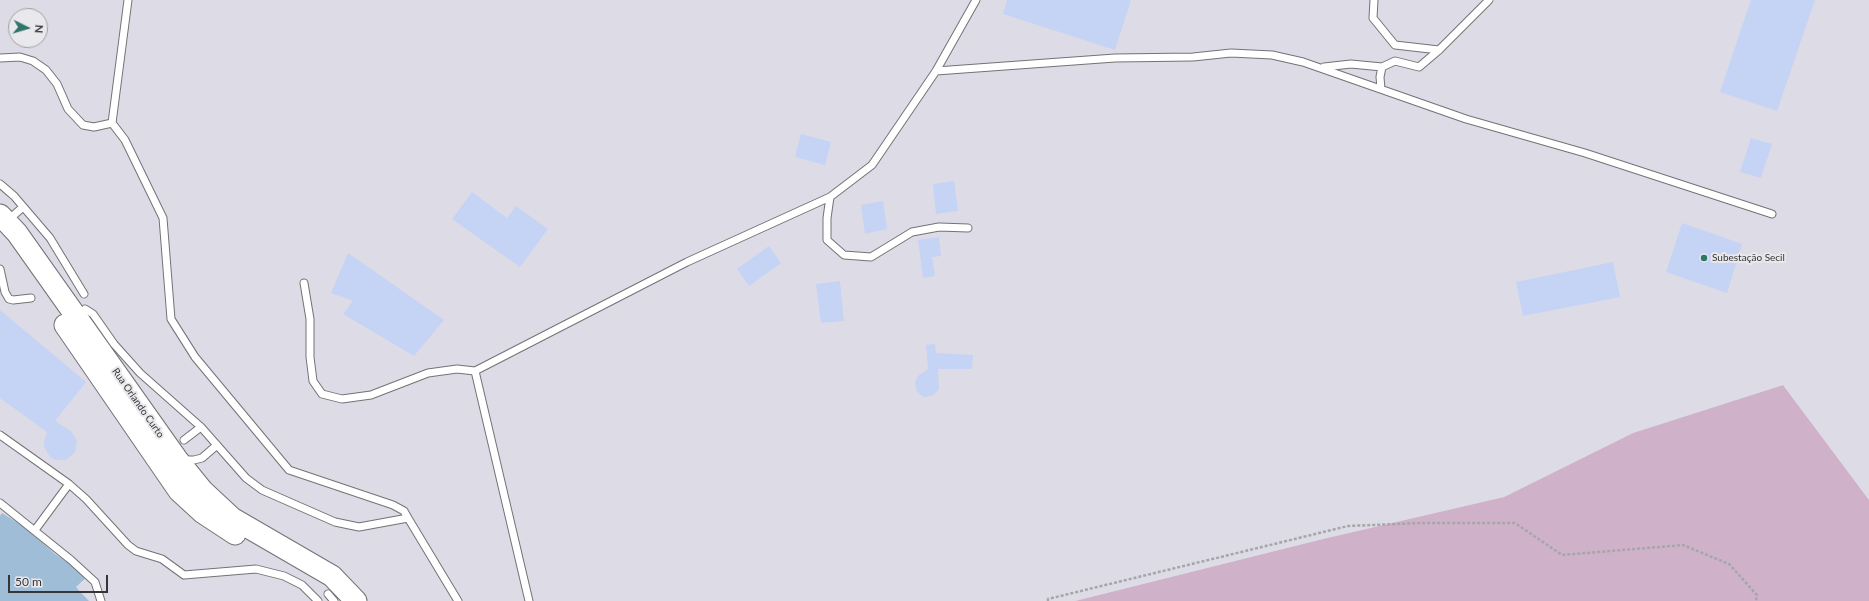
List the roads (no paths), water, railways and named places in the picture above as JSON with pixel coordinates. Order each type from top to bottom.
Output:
[{"type":"main road","name":"Rua Orlando Curto","points":[[2,224],[73,336],[179,491],[203,513],[224,528],[245,540],[305,560]]},
{"type":"main road","name":"Rua Orlando Curto","points":[[2,224],[18,233],[164,448],[203,490],[224,512],[253,532],[275,542],[332,576],[356,601]]},
{"type":"main road","points":[[179,491],[164,448],[184,440]]},
{"type":"lane","points":[[128,0],[112,123],[125,140],[163,218],[171,319],[195,357],[289,470],[393,505],[404,512],[458,601]]},
{"type":"lane","points":[[304,283],[310,319],[310,357],[313,381],[322,394],[342,399],[372,395],[428,373],[457,369],[475,371],[687,262],[830,197],[872,165],[936,71],[976,0]]},
{"type":"lane","points":[[1374,0],[1373,18],[1395,45],[1439,50]]},
{"type":"lane","points":[[1320,68],[1351,64],[1382,67],[1395,61],[1419,67],[1439,50],[1489,0]]},
{"type":"lane","points":[[936,71],[1115,58],[1193,57],[1231,53],[1272,55],[1320,68],[1466,119],[1585,153],[1772,214]]},
{"type":"lane","points":[[0,58],[20,57],[33,61],[46,70],[57,84],[68,109],[83,125],[94,127],[112,123]]},
{"type":"lane","points":[[1381,89],[1380,77],[1382,67]]},
{"type":"lane","points":[[0,184],[23,207],[50,238],[84,294]]},
{"type":"lane","points":[[830,197],[827,240],[844,255],[871,257],[912,232],[939,227],[968,228]]},
{"type":"lane","points":[[2,224],[23,207]]},
{"type":"lane","points":[[0,269],[4,292],[10,299],[31,298]]},
{"type":"lane","points":[[85,309],[94,314],[114,344],[140,373],[201,427],[246,478],[262,490],[335,522],[359,527],[408,518]]},
{"type":"lane","points":[[73,336],[164,448],[188,461],[202,458]]},
{"type":"lane","points":[[475,371],[529,601]]},
{"type":"lane","points":[[184,440],[201,427]]},
{"type":"lane","points":[[0,435],[69,484],[86,499],[128,545],[136,551],[162,559],[184,575],[256,569],[290,579],[302,585],[318,601]]},
{"type":"lane","points":[[217,445],[198,463],[201,479],[233,510],[275,542]]},
{"type":"lane","points":[[35,530],[69,484]]},
{"type":"lane","points":[[0,503],[35,530],[96,582],[101,601]]},
{"type":"lane","points":[[328,594],[334,601]]},
{"type":"water","points":[[2,513],[26,528],[55,554],[88,576],[76,587],[89,601],[0,601],[0,516]]},
{"type":"place","name":"Subestação Secil","points":[[1704,258]]}]
